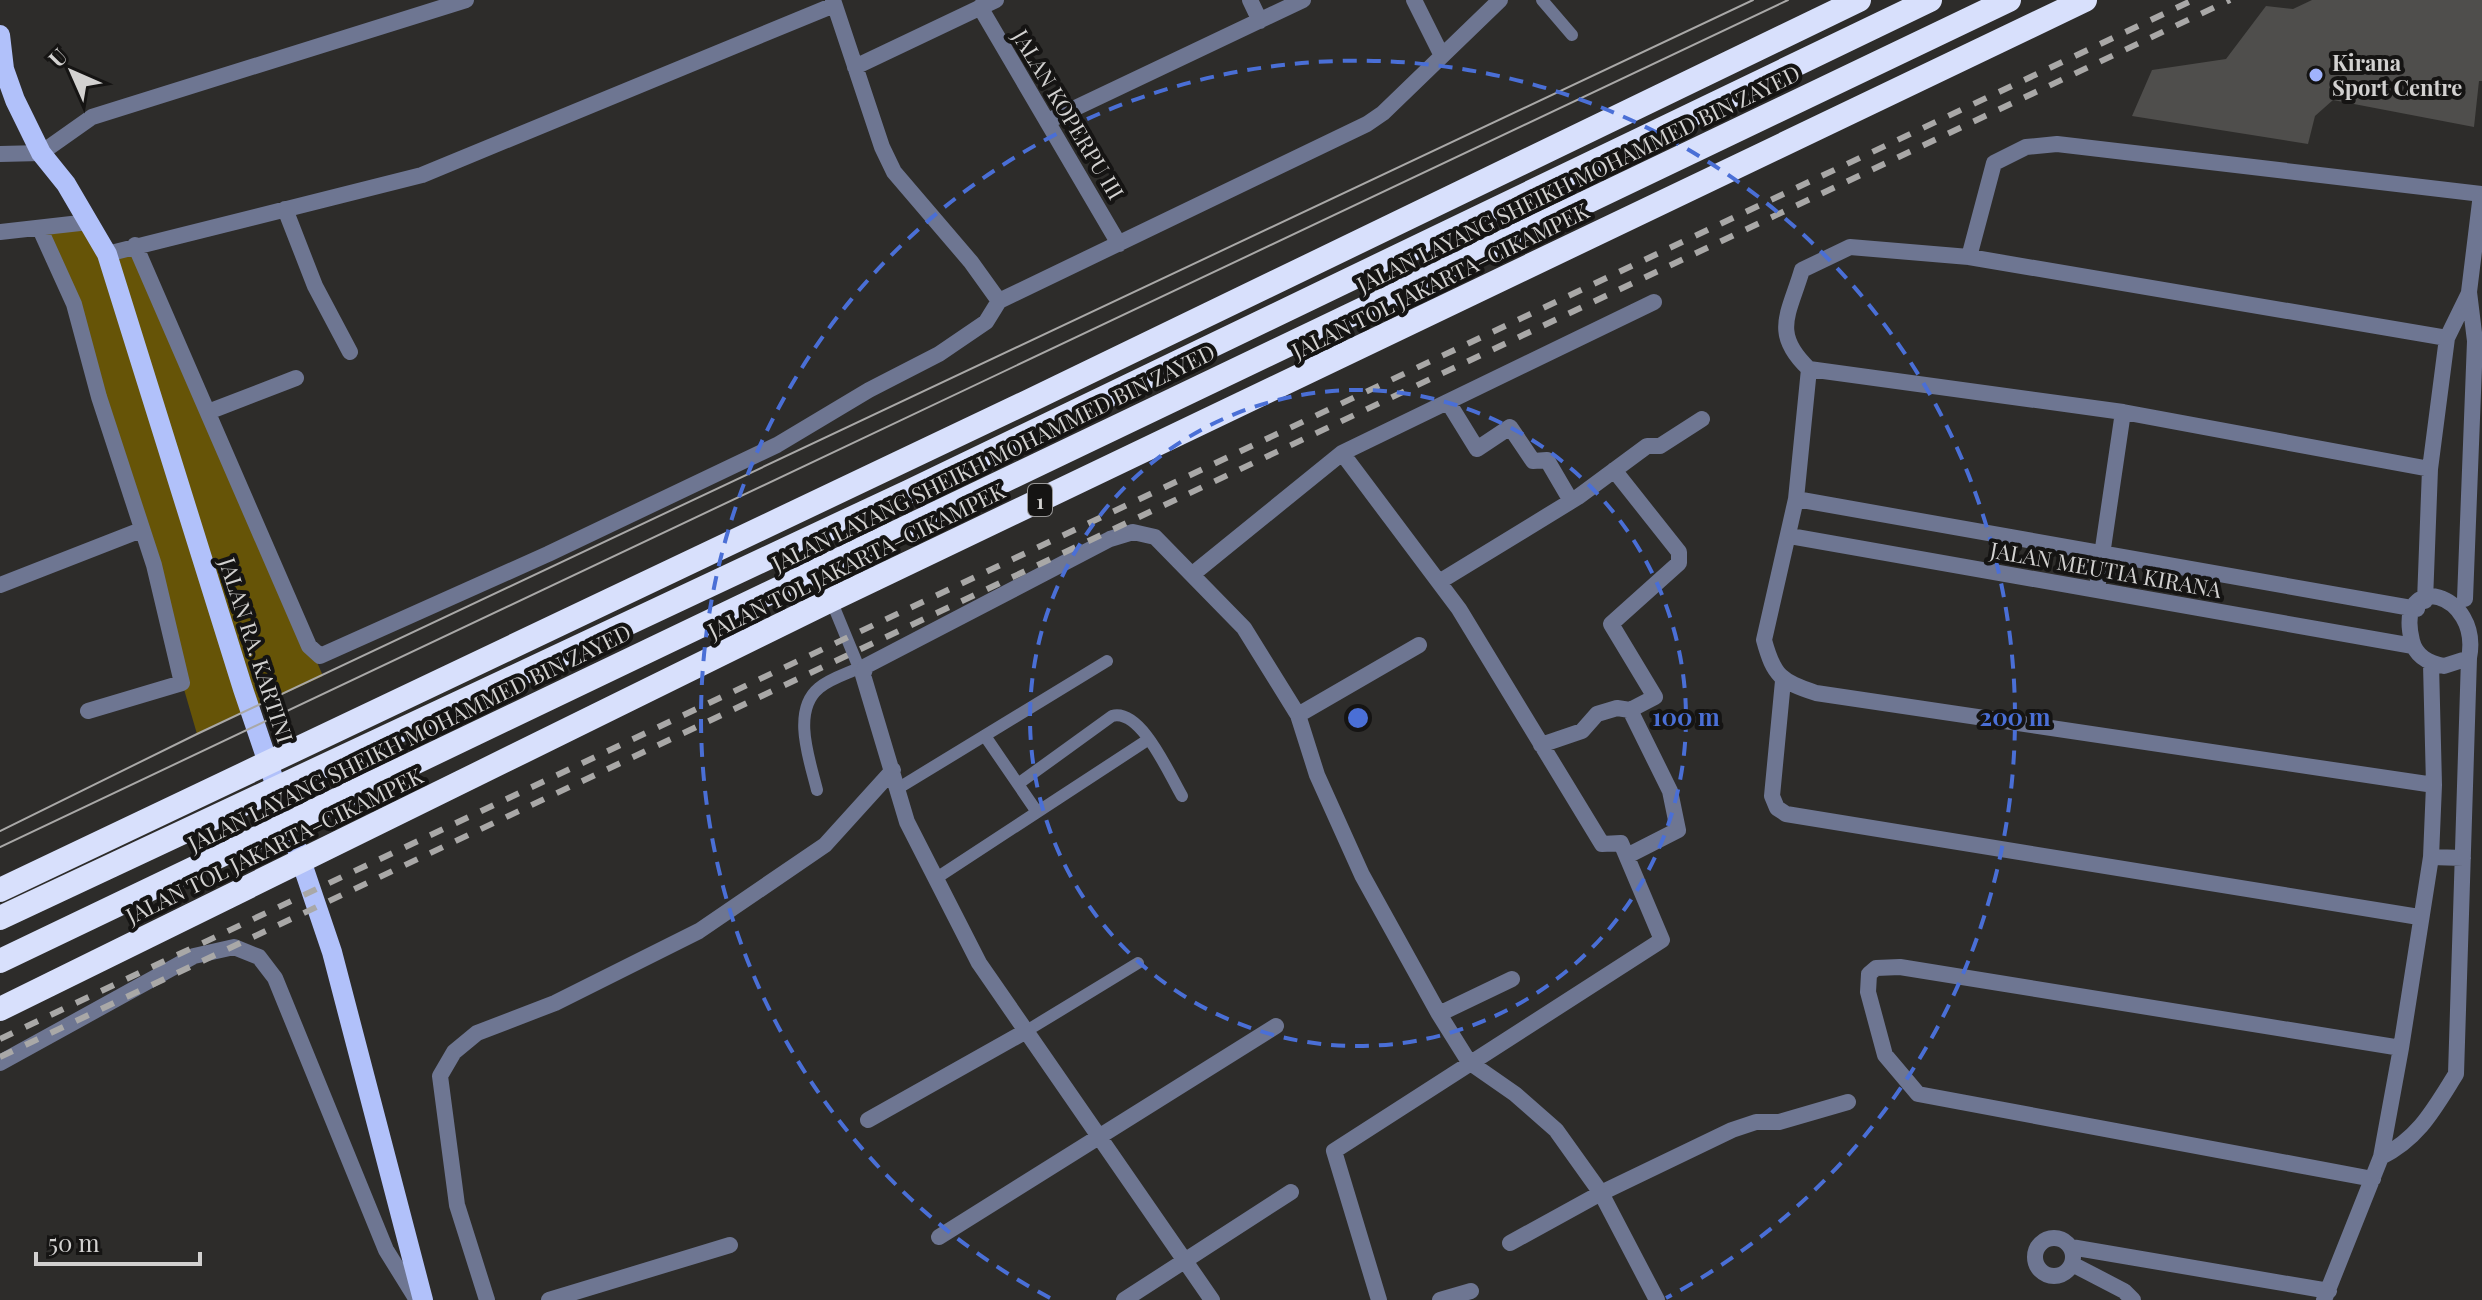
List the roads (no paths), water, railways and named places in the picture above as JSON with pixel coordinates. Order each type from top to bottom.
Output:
[{"type":"highway","points":[[0,890],[1025,403],[1859,0]]},
{"type":"highway","name":"JALAN LAYANG SHEIKH MOHAMMED BIN ZAYED","points":[[0,918],[910,491],[1930,0]]},
{"type":"highway","name":"JALAN LAYANG SHEIKH MOHAMMED BIN ZAYED","points":[[0,961],[2009,0]]},
{"type":"highway","name":"JALAN TOL JAKARTA–CIKAMPEK","points":[[0,1009],[831,600],[2085,0]]},
{"type":"main road","name":"JALAN RA. KARTINI","points":[[0,35],[4,69],[41,153],[89,222],[107,254],[243,689],[332,952],[420,1300]]},
{"type":"street","points":[[0,154],[41,153],[92,117],[299,55],[466,0]]},
{"type":"street","points":[[855,67],[996,0]]},
{"type":"street","points":[[1250,0],[1260,21]]},
{"type":"street","points":[[1048,121],[1303,0]]},
{"type":"street","points":[[1414,0],[1442,56]]},
{"type":"street","points":[[135,245],[309,646],[320,656],[548,554],[777,445],[869,390],[939,354],[986,322],[999,301],[1367,124],[1500,0]]},
{"type":"street","points":[[107,254],[422,175],[834,2],[894,172],[971,262],[999,301]]},
{"type":"street","name":"JALAN KOPERPU III","points":[[980,7],[1119,244]]},
{"type":"street","points":[[1969,257],[1994,163],[2026,147],[2057,144],[2482,193],[2469,292],[2475,341],[2465,599]]},
{"type":"street","points":[[285,209],[315,286],[350,352]]},
{"type":"street","points":[[0,232],[89,222]]},
{"type":"street","points":[[40,229],[74,304],[99,397],[154,565],[182,683],[88,711]]},
{"type":"street","points":[[2430,469],[2123,412],[1809,369],[1793,354],[1784,332],[1802,270],[1850,247],[1969,257],[2447,338]]},
{"type":"street","points":[[2469,292],[2447,338],[2430,469],[2421,605],[2410,627],[2413,646],[2431,664],[2457,665],[2476,651]]},
{"type":"street","points":[[1194,573],[1342,453],[1654,302]]},
{"type":"street","points":[[1809,369],[1790,536],[1764,640],[1770,660],[1783,681],[1772,796],[1777,808],[1786,814],[2419,917]]},
{"type":"street","points":[[208,412],[296,378]]},
{"type":"street","points":[[1448,402],[1477,449],[1510,427],[1533,461],[1547,460],[1571,501]]},
{"type":"street","points":[[2097,589],[2123,412]]},
{"type":"street","points":[[1439,582],[1571,501],[1647,446],[1660,446],[1702,419]]},
{"type":"street","points":[[1342,453],[1439,582],[1602,844],[1621,843],[1662,940],[1334,1151],[1379,1300]]},
{"type":"street","points":[[1541,745],[1582,731],[1597,714],[1617,708],[1630,710],[1655,697],[1611,624],[1679,563],[1679,552],[1614,470]]},
{"type":"street","name":"JALAN MEUTIA KIRANA","points":[[1796,499],[2421,605]]},
{"type":"street","points":[[0,585],[141,530]]},
{"type":"street","points":[[1212,1300],[979,963],[907,822],[861,669],[1110,539],[1133,532],[1155,537],[1194,573],[1244,628],[1298,715],[1317,775],[1362,875],[1439,1014],[1469,1062],[1515,1094],[1556,1130],[1601,1193],[1657,1300]]},
{"type":"street","name":"JALAN MEUTIA KIRANA","points":[[1790,536],[2413,646]]},
{"type":"street","points":[[2381,1157],[2405,1145],[2430,1116],[2456,1074],[2463,858],[2476,651],[2481,621],[2465,599],[2452,595],[2421,605]]},
{"type":"street","points":[[1298,715],[1419,645]]},
{"type":"street","points":[[2133,1300],[2072,1256],[2327,1295],[2381,1157],[2401,1048],[2419,917],[2431,857],[2434,785],[2431,664]]},
{"type":"street","points":[[1783,681],[1816,693],[2434,785]]},
{"type":"street","points":[[1627,856],[1678,830],[1670,791],[1630,710]]},
{"type":"street","points":[[487,1300],[457,1205],[440,1076],[454,1052],[477,1033],[555,1003],[699,931],[825,845],[893,770]]},
{"type":"street","points":[[2431,857],[2463,858]]},
{"type":"street","points":[[0,1063],[194,956],[234,947],[259,957],[275,978],[386,1250],[420,1300]]},
{"type":"street","points":[[2373,1179],[1918,1094],[1885,1055],[1868,992],[1869,974],[1876,968],[1900,967],[2401,1048]]},
{"type":"street","points":[[1439,1014],[1512,979]]},
{"type":"street","points":[[939,1237],[1276,1026]]},
{"type":"street","points":[[868,1120],[1028,1030]]},
{"type":"street","points":[[1510,1243],[1601,1193],[1732,1130],[1756,1122],[1779,1122],[1848,1102]]},
{"type":"street","points":[[1124,1300],[1291,1192]]},
{"type":"street","points":[[549,1300],[730,1245]]},
{"type":"street","points":[[1440,1300],[1471,1291]]},
{"type":"lane","points":[[1542,0],[1572,35]]},
{"type":"lane","points":[[817,790],[806,743],[805,708],[818,688],[861,669],[831,600]]},
{"type":"lane","points":[[897,789],[1107,661]]},
{"type":"lane","points":[[1018,784],[1112,716],[1122,714],[1130,717],[1149,739],[1182,796]]},
{"type":"lane","points":[[985,736],[1037,812]]},
{"type":"lane","points":[[935,879],[1149,739]]},
{"type":"lane","points":[[1028,1030],[1138,963]]},
{"type":"tram line","points":[[0,831],[197,734],[1753,0]]},
{"type":"tram line","points":[[0,847],[1788,0]]},
{"type":"railway","points":[[0,1039],[2193,0]]},
{"type":"railway","points":[[0,1057],[2230,0]]},
{"type":"place","name":"Kirana Sport Centre","points":[[2316,75]]}]
